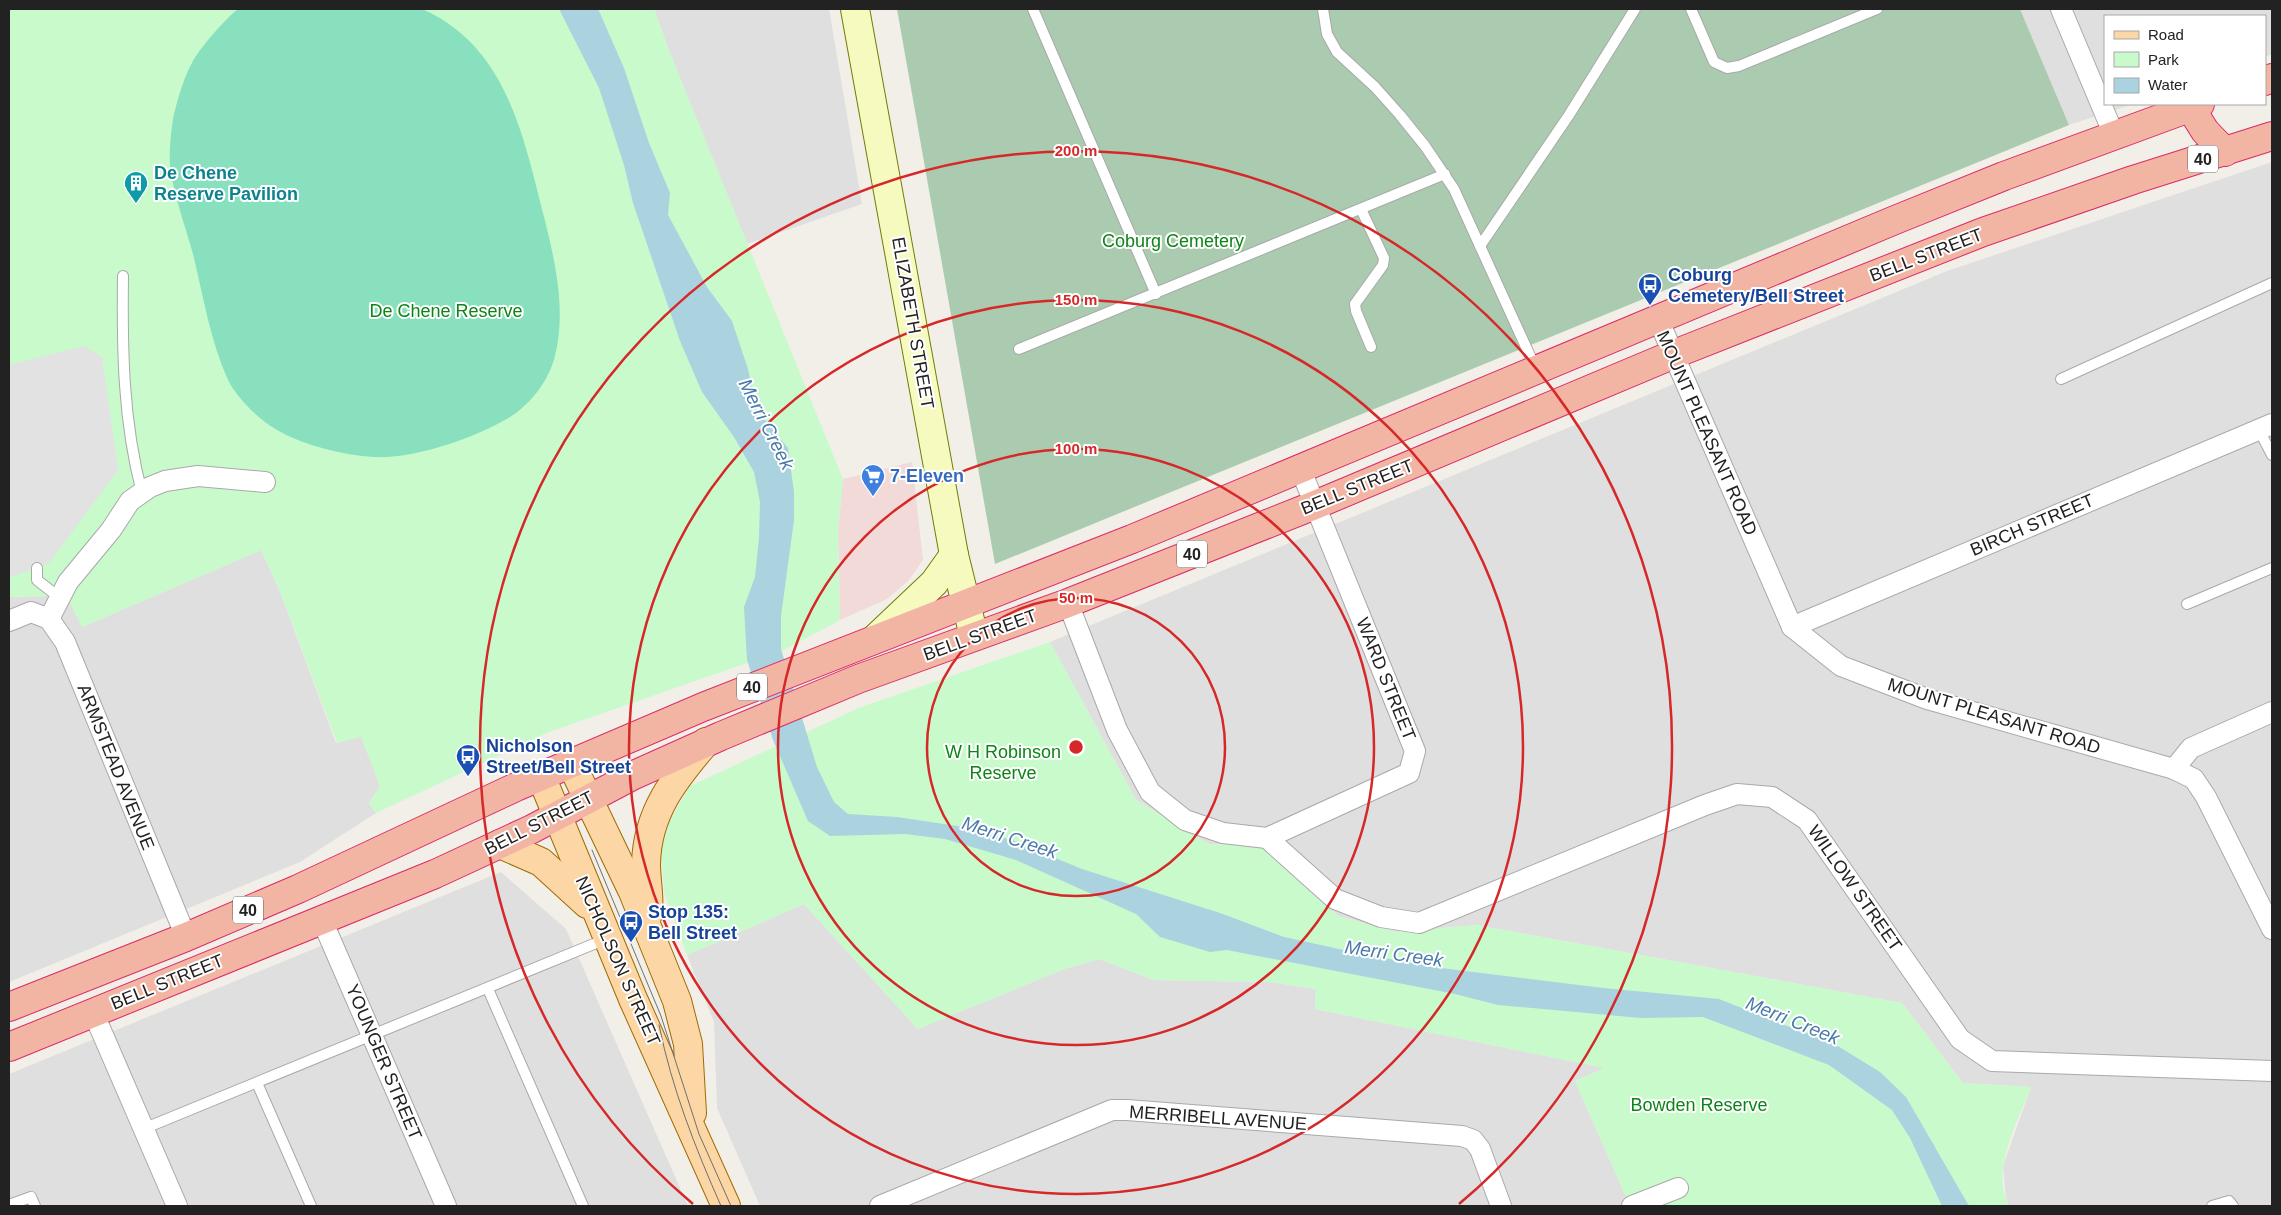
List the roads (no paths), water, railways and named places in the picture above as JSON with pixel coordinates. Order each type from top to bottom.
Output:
[{"type":"highway","name":"BELL STREET","points":[[9,1007],[186,936],[415,835],[541,776],[703,707],[877,637],[1132,539],[1931,206],[2114,135],[2195,106]]},
{"type":"highway","points":[[2195,106],[2205,131],[2225,152]]},
{"type":"highway","name":"BELL STREET","points":[[9,1047],[321,918],[435,874],[713,739],[815,697],[974,636],[1068,603],[1315,505],[1672,355],[1983,232],[2133,180],[2272,136]]},
{"type":"highway","points":[[415,835],[435,874]]},
{"type":"main road","name":"ELIZABETH STREET","points":[[855,9],[954,555],[974,636]]},
{"type":"main road","points":[[877,637],[934,583],[954,555]]},
{"type":"main road","points":[[647,925],[650,896],[646,859],[653,819],[664,795],[676,776],[713,739]]},
{"type":"main road","name":"NICHOLSON STREET","points":[[571,763],[647,925],[683,1020],[688,1044],[694,1122],[699,1143]]},
{"type":"main road","name":"NICHOLSON STREET","points":[[541,776],[607,939],[726,1206]]},
{"type":"main road","points":[[500,844],[541,862],[596,911]]},
{"type":"street","points":[[2061,9],[2114,135]]},
{"type":"street","name":"MOUNT PLEASANT ROAD","points":[[1658,319],[1672,355],[1792,627],[1841,666],[1927,699],[2174,769],[2194,779],[2206,797],[2272,929]]},
{"type":"street","name":"BIRCH STREET","points":[[1792,627],[2266,427]]},
{"type":"street","name":"WARD STREET","points":[[1267,838],[1409,773],[1415,751],[1300,468]]},
{"type":"street","points":[[9,621],[40,616],[60,598],[68,582],[111,530],[130,501],[142,493],[165,482],[198,476],[265,482]]},
{"type":"street","points":[[1068,603],[1117,730],[1150,792],[1185,820],[1223,833],[1267,838]]},
{"type":"street","name":"ARMSTEAD AVENUE","points":[[40,616],[65,642],[186,936]]},
{"type":"street","points":[[2174,769],[2191,748],[2272,712]]},
{"type":"street","name":"WILLOW STREET","points":[[1267,838],[1335,899],[1381,916],[1419,923],[1705,805],[1737,794],[1772,797],[1807,820],[1960,1039],[1992,1061],[2272,1071]]},
{"type":"street","name":"YOUNGER STREET","points":[[321,918],[446,1206]]},
{"type":"street","points":[[93,1012],[177,1206]]},
{"type":"street","name":"MERRIBELL AVENUE","points":[[880,1206],[1112,1110],[1127,1110],[1462,1136],[1473,1140],[1480,1149],[1501,1206]]},
{"type":"street","points":[[1632,1206],[1678,1188]]},
{"type":"lane","points":[[1033,9],[1156,294]]},
{"type":"lane","points":[[1323,9],[1327,34],[1337,52],[1381,94],[1445,174],[1536,369]]},
{"type":"lane","points":[[1480,246],[1569,115],[1635,9]]},
{"type":"lane","points":[[1692,9],[1714,62],[1727,68],[1739,66],[1877,9]]},
{"type":"lane","points":[[1019,349],[1445,174]]},
{"type":"lane","points":[[1361,209],[1384,258],[1383,265],[1355,304],[1356,311],[1371,347]]},
{"type":"lane","points":[[123,276],[122,365],[135,467],[142,493]]},
{"type":"lane","points":[[2061,379],[2272,283]]},
{"type":"lane","points":[[2266,427],[2272,455]]},
{"type":"lane","points":[[37,568],[37,580],[60,598]]},
{"type":"lane","points":[[2187,604],[2272,568]]},
{"type":"lane","points":[[144,1129],[607,939]]},
{"type":"lane","points":[[488,989],[583,1206]]},
{"type":"lane","points":[[257,1083],[311,1206]]},
{"type":"lane","points":[[9,1205],[31,1197],[35,1206]]},
{"type":"lane","points":[[2212,1206],[2229,1201],[2233,1206]]},
{"type":"water","name":"Merri Creek","points":[[559,9],[598,9],[624,68],[649,143],[670,193],[668,215],[707,287],[732,321],[748,369],[757,410],[788,448],[794,492],[794,520],[781,616],[781,649],[817,767],[834,802],[848,814],[897,817],[964,827],[1012,840],[1082,869],[1223,914],[1284,937],[1362,954],[1433,967],[1603,988],[1719,999],[1828,1040],[1880,1072],[1906,1097],[1969,1206],[1942,1206],[1910,1138],[1892,1110],[1829,1065],[1703,1017],[1641,1018],[1498,1005],[1455,994],[1227,950],[1210,952],[1160,937],[1136,914],[1016,860],[945,839],[905,834],[830,836],[808,821],[773,740],[747,660],[744,607],[755,577],[759,538],[760,502],[754,472],[734,437],[702,392],[680,341],[633,203],[624,165],[599,88]]},
{"type":"tram line","points":[[592,850],[661,1016],[699,1134],[731,1206]]},
{"type":"tram line","points":[[659,1025],[677,1095],[721,1206]]},
{"type":"place","name":"De Chene Reserve Pavilion","points":[[136,204]]},
{"type":"place","name":"Coburg Cemetery/Bell Street","points":[[1650,306]]},
{"type":"place","name":"7-Eleven","points":[[873,497]]},
{"type":"place","name":"Nicholson Street/Bell Street","points":[[468,777]]},
{"type":"place","name":"Stop 135: Bell Street","points":[[631,943]]},
{"type":"park label","name":"Coburg Cemetery","points":[[1173,241]]},
{"type":"park label","name":"De Chene Reserve","points":[[446,311]]},
{"type":"park label","name":"W H Robinson Reserve","points":[[1003,762]]},
{"type":"park label","name":"Bowden Reserve","points":[[1699,1105]]}]
